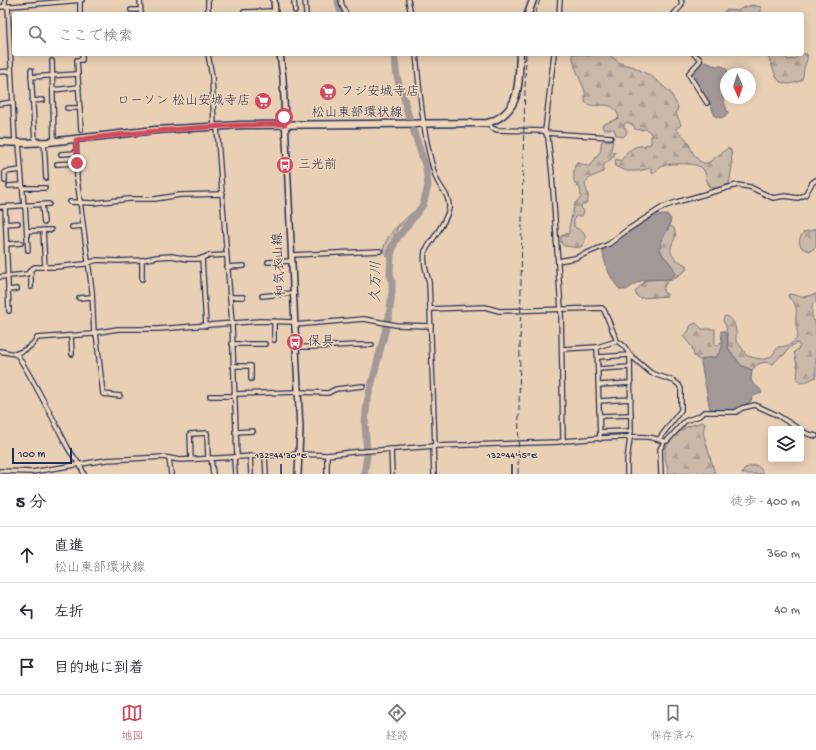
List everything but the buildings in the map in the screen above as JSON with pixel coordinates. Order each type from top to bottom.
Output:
[{"type":"main road","points":[[274,0],[275,12]]},
{"type":"main road","points":[[529,12],[533,0]]},
{"type":"main road","name":"和気衣山線","points":[[280,56],[283,78],[298,392],[300,454],[298,474]]},
{"type":"main road","name":"松山東部環状線","points":[[0,142],[35,143],[76,140],[156,130],[216,126],[285,124],[488,123],[502,118],[513,103],[519,84],[520,56]]},
{"type":"street","points":[[5,0],[7,7],[13,102],[25,206],[28,250]]},
{"type":"street","points":[[14,0],[14,6]]},
{"type":"street","points":[[22,0],[22,6]]},
{"type":"street","points":[[0,7],[22,6],[40,2],[81,0],[80,12]]},
{"type":"street","points":[[131,10],[140,12],[140,0]]},
{"type":"street","points":[[208,0],[208,12]]},
{"type":"street","points":[[294,0],[295,11]]},
{"type":"street","points":[[305,0],[307,5],[306,12]]},
{"type":"street","points":[[341,0],[345,12]]},
{"type":"street","points":[[408,0],[411,12]]},
{"type":"street","points":[[559,12],[560,0]]},
{"type":"street","points":[[676,12],[681,6],[681,0]]},
{"type":"street","points":[[244,12],[275,12]]},
{"type":"street","points":[[81,130],[77,60],[82,60],[82,56]]},
{"type":"street","points":[[208,56],[212,77],[223,194],[226,255],[232,324],[236,432],[235,474]]},
{"type":"street","points":[[416,56],[422,124],[428,151],[434,175],[449,202],[447,214],[424,255],[424,263],[429,282],[434,474]]},
{"type":"street","points":[[554,56],[546,132],[552,174],[561,310],[563,349],[563,440]]},
{"type":"street","points":[[696,56],[700,61],[689,73],[689,75],[708,103]]},
{"type":"street","points":[[52,61],[54,141]]},
{"type":"street","points":[[0,72],[11,70]]},
{"type":"street","points":[[31,70],[35,143]]},
{"type":"street","points":[[31,77],[78,74]]},
{"type":"street","points":[[53,90],[79,87]]},
{"type":"street","points":[[32,101],[42,100]]},
{"type":"street","points":[[0,104],[13,102]]},
{"type":"street","points":[[67,108],[80,108]]},
{"type":"street","points":[[488,123],[492,128],[497,130],[611,137]]},
{"type":"street","points":[[76,140],[80,202],[103,394],[120,396]]},
{"type":"street","points":[[44,142],[46,178]]},
{"type":"street","points":[[61,154],[76,153]]},
{"type":"street","points":[[57,164],[77,163]]},
{"type":"street","points":[[5,181],[5,172],[21,170]]},
{"type":"street","points":[[558,261],[575,258],[608,244],[663,207],[678,202],[737,185],[750,187],[773,198],[785,196],[798,198],[805,195],[812,183],[816,180]]},
{"type":"street","points":[[10,186],[45,188]]},
{"type":"street","points":[[70,202],[93,203],[129,199],[155,199],[180,195],[223,194]]},
{"type":"street","points":[[0,208],[49,204]]},
{"type":"street","points":[[42,205],[44,223]]},
{"type":"street","points":[[5,207],[10,311]]},
{"type":"street","points":[[6,224],[18,223]]},
{"type":"street","points":[[72,227],[83,226]]},
{"type":"street","points":[[44,230],[45,267]]},
{"type":"street","points":[[27,231],[51,230]]},
{"type":"street","points":[[6,244],[20,243]]},
{"type":"street","points":[[291,255],[380,251]]},
{"type":"street","points":[[0,277],[25,275],[33,268],[88,263],[97,260],[142,260],[157,257],[187,259],[226,255]]},
{"type":"street","points":[[202,258],[206,326]]},
{"type":"street","points":[[142,260],[142,279]]},
{"type":"street","points":[[268,262],[291,261]]},
{"type":"street","points":[[227,267],[244,266]]},
{"type":"street","points":[[29,272],[31,274],[31,287]]},
{"type":"street","points":[[8,290],[17,289]]},
{"type":"street","points":[[262,296],[293,294]]},
{"type":"street","points":[[80,298],[92,297]]},
{"type":"street","points":[[230,297],[244,297]]},
{"type":"street","points":[[430,309],[485,307],[499,311],[602,308],[617,341],[624,346],[630,355],[651,373],[674,381],[681,389],[681,410],[659,439]]},
{"type":"street","points":[[0,351],[15,354],[33,345],[37,338],[71,336],[118,329],[158,329],[274,322],[294,324],[326,323],[356,319],[391,324],[431,326]]},
{"type":"street","points":[[274,322],[274,340]]},
{"type":"street","points":[[71,336],[72,354]]},
{"type":"street","points":[[563,349],[598,347],[617,341]]},
{"type":"street","points":[[232,344],[265,344]]},
{"type":"street","points":[[295,347],[332,347],[351,344],[372,345]]},
{"type":"street","points":[[598,347],[600,439]]},
{"type":"street","points":[[15,354],[33,381],[69,450],[80,465],[84,474]]},
{"type":"street","points":[[598,357],[630,355]]},
{"type":"street","points":[[627,474],[627,460],[631,437],[630,355]]},
{"type":"street","points":[[233,366],[250,366],[251,379]]},
{"type":"street","points":[[598,369],[630,367]]},
{"type":"street","points":[[599,385],[630,383]]},
{"type":"street","points":[[210,396],[298,392],[328,393],[336,389],[363,386]]},
{"type":"street","points":[[599,401],[631,399]]},
{"type":"street","points":[[661,474],[660,449],[664,442],[667,441],[685,421],[690,420],[704,412],[736,412],[742,408],[755,405],[777,415],[794,426]]},
{"type":"street","points":[[600,416],[631,415]]},
{"type":"street","points":[[236,432],[252,431]]},
{"type":"street","points":[[600,432],[631,431]]},
{"type":"street","points":[[804,432],[816,436]]},
{"type":"street","points":[[191,459],[190,434],[207,433],[213,474]]},
{"type":"street","points":[[0,470],[32,472],[106,460],[170,458],[176,460],[300,454],[327,455],[372,450],[434,446],[559,442],[563,440],[631,437],[649,437],[659,439],[664,442]]},
{"type":"street","points":[[391,449],[392,474]]},
{"type":"street","points":[[266,455],[266,474]]},
{"type":"street","points":[[327,455],[327,474]]},
{"type":"street","points":[[250,456],[251,474]]},
{"type":"street","points":[[170,458],[171,474]]},
{"type":"green space","points":[[752,5],[761,7],[761,12],[724,12],[727,10],[738,11]]},
{"type":"green space","points":[[807,54],[801,81],[789,84],[780,82],[768,56],[785,56],[788,60]]},
{"type":"green space","points":[[572,56],[611,56],[620,63],[634,67],[651,76],[670,92],[678,107],[676,114],[681,124],[676,128],[686,139],[694,154],[700,161],[708,163],[728,148],[731,150],[732,166],[729,184],[715,188],[709,187],[703,169],[696,165],[690,164],[663,166],[653,174],[651,172],[651,168],[638,171],[627,171],[616,167],[616,159],[621,161],[627,152],[635,147],[651,144],[651,133],[646,129],[635,129],[633,125],[627,122],[624,124],[627,131],[623,137],[616,135],[614,129],[603,129],[602,125],[619,118],[616,111],[613,107],[608,105],[589,105],[585,102],[585,91],[575,67]]},
{"type":"green space","points":[[604,140],[612,140],[613,142],[611,149],[612,152],[615,152],[615,154],[604,164],[603,172],[588,179],[585,184],[588,199],[585,204],[582,204],[581,207],[584,212],[582,216],[576,216],[574,219],[574,226],[582,231],[585,236],[584,244],[577,248],[564,246],[561,242],[561,236],[569,233],[575,203],[581,198],[580,188],[574,181],[575,165],[578,163],[590,166],[601,150],[601,142]]},
{"type":"green space","points":[[413,212],[406,222],[398,227],[394,239],[390,244],[387,256],[383,251],[388,238],[395,228]]},
{"type":"green space","points":[[670,226],[674,228],[676,236],[671,247],[672,254],[677,260],[687,266],[687,269],[672,280],[667,281],[663,289],[667,296],[640,298],[635,292],[646,280],[670,279],[660,249],[660,242]]},
{"type":"green space","points":[[816,228],[816,247],[810,251],[802,248],[800,238],[802,234]]},
{"type":"green space","points":[[790,294],[803,297],[816,294],[816,302],[813,303],[812,317],[816,325],[816,377],[803,383],[799,382],[797,379],[798,369],[794,352],[800,346],[797,343],[790,347],[784,355],[780,356],[773,364],[761,363],[752,370],[742,366],[728,348],[726,326],[723,321],[724,317],[727,316],[733,321],[736,330],[736,341],[747,356],[762,359],[769,358],[778,347],[786,346],[794,342],[798,335],[796,324],[796,307],[789,298],[788,295]]},
{"type":"green space","points":[[696,323],[702,329],[715,329],[715,345],[717,346],[721,342],[723,343],[722,349],[716,357],[699,360],[694,356],[692,347],[683,336],[688,332],[691,325]]},
{"type":"green space","points":[[702,422],[705,423],[703,432],[715,474],[669,474],[665,457],[665,447],[686,427]]},
{"type":"green space","points":[[756,465],[761,469],[763,474],[742,474],[745,468]]},
{"type":"shaded area","points":[[703,61],[713,65],[725,67],[720,68],[720,104],[725,104],[728,113],[725,116],[719,118],[715,116],[709,101],[690,75]]},
{"type":"shaded area","points":[[668,215],[671,219],[669,227],[661,241],[660,248],[661,252],[671,264],[674,275],[670,279],[642,281],[636,283],[628,289],[621,290],[608,271],[603,248],[616,241],[645,220],[651,217]]},
{"type":"shaded area","points":[[721,331],[724,331],[727,334],[728,348],[731,353],[742,366],[752,370],[751,380],[762,393],[754,396],[751,401],[735,410],[710,409],[701,363],[701,361],[706,358],[716,357],[721,350]]},
{"type":"waterway","name":"久万川","points":[[338,0],[341,12]]},
{"type":"waterway","name":"久万川","points":[[364,474],[367,456],[365,423],[367,402],[389,316],[392,292],[392,281],[390,274],[391,255],[395,241],[423,205],[428,186],[426,168],[406,108],[396,73],[394,56]]},
{"type":"railway","points":[[536,12],[540,0]]},
{"type":"railway","points":[[518,474],[526,56]]},
{"type":"place","name":"フジ安城寺店","points":[[328,92]]},
{"type":"place","name":"ローソン 松山安城寺店","points":[[263,101]]},
{"type":"place","name":"三光前","points":[[285,165]]},
{"type":"place","name":"保具","points":[[295,342]]},
{"type":"route","points":[[77,163],[76,140],[156,130],[214,126],[285,124],[284,117]]}]
